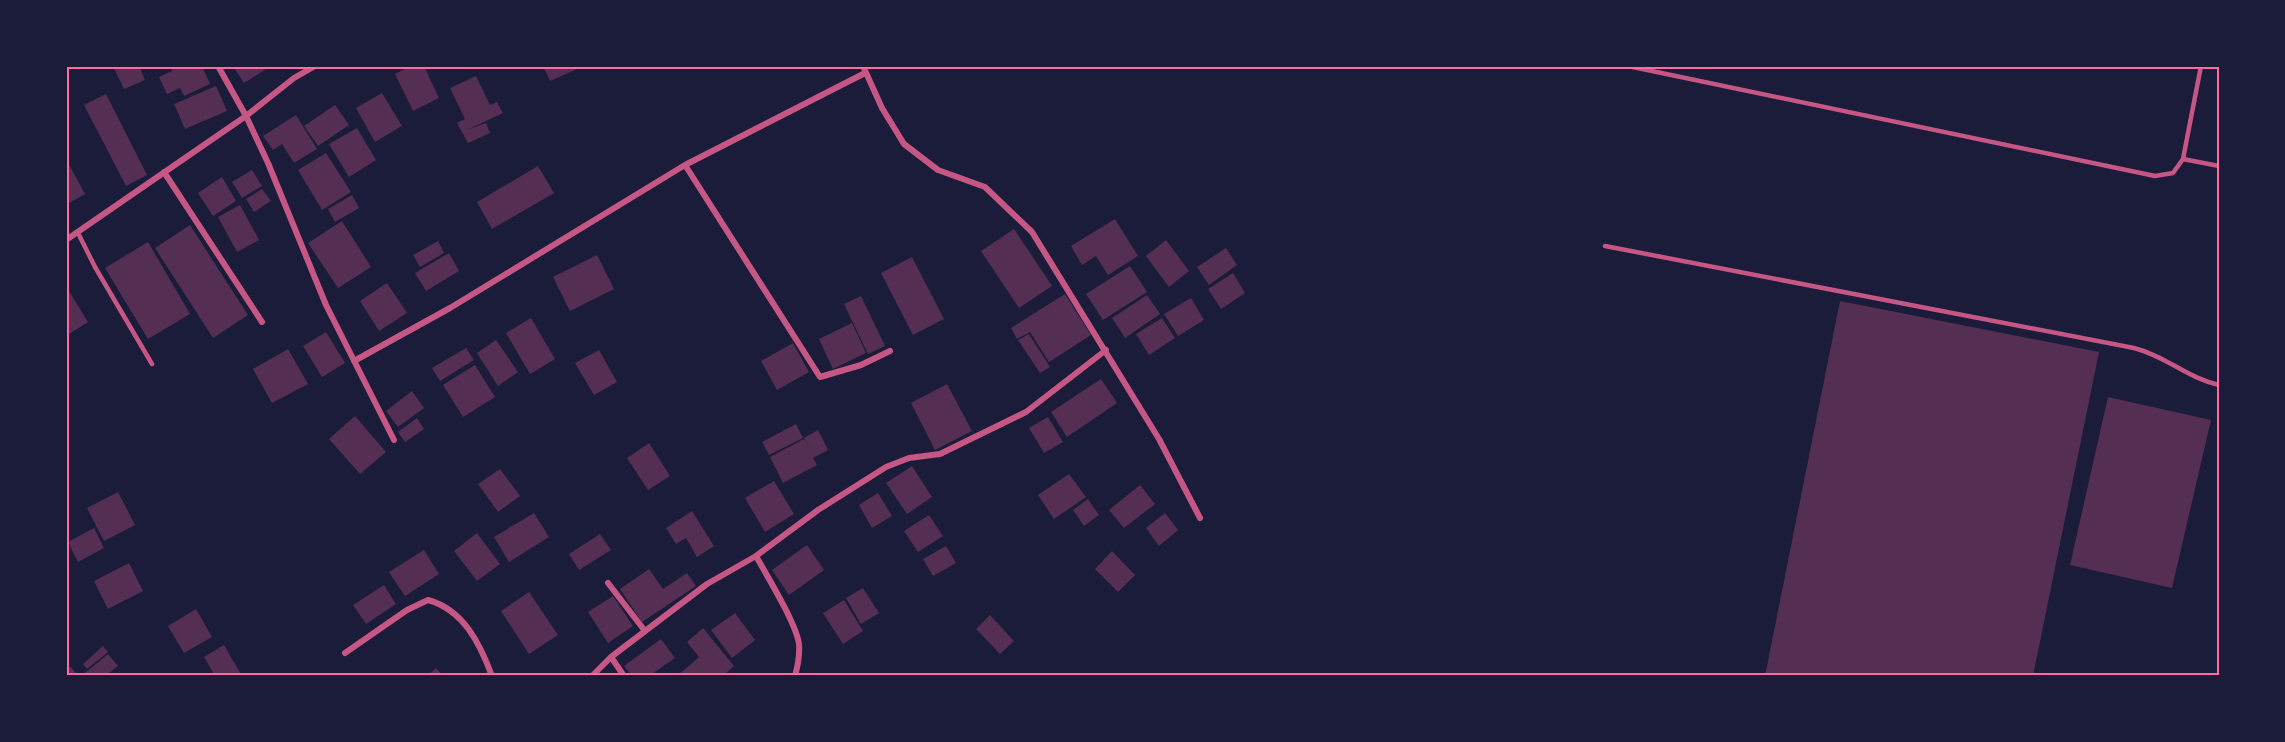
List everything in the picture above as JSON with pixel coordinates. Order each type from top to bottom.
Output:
[{"type":"street","points":[[218,66],[246,116],[268,163],[326,305],[394,440]]},
{"type":"street","points":[[66,240],[246,116],[294,78],[315,66]]},
{"type":"street","points":[[354,361],[450,308],[685,165],[864,69],[904,144],[938,170],[985,187],[1032,232],[1159,439],[1200,518]]},
{"type":"street","points":[[685,165],[820,377],[861,365],[890,351]]},
{"type":"street","points":[[164,172],[262,322]]},
{"type":"street","points":[[592,676],[611,657],[706,584],[756,556],[818,510],[886,467],[909,458],[940,454],[1026,412],[1106,350]]},
{"type":"street","points":[[756,556],[786,612],[798,641],[799,659],[795,676]]},
{"type":"street","points":[[608,583],[645,631]]},
{"type":"street","points":[[345,652],[407,610],[428,600],[450,610],[469,627],[492,676]]},
{"type":"street","points":[[611,657],[624,676]]},
{"type":"lane","points":[[1628,66],[2155,176],[2173,173],[2183,159],[2201,66]]},
{"type":"lane","points":[[2183,159],[2219,166]]},
{"type":"lane","points":[[78,233],[95,267],[152,364]]},
{"type":"lane","points":[[1605,246],[2134,348],[2165,359],[2201,381],[2219,385]]},
{"type":"building","points":[[113,66],[139,66],[145,80],[124,89]]},
{"type":"building","points":[[170,66],[202,66],[210,84],[184,96],[180,88],[167,94],[159,77],[172,71]]},
{"type":"building","points":[[233,66],[271,66],[244,83]]},
{"type":"building","points":[[411,66],[424,66],[439,98],[413,111],[395,74]]},
{"type":"building","points":[[543,66],[584,66],[550,81]]},
{"type":"building","points":[[476,76],[490,105],[497,102],[503,113],[467,130],[486,123],[490,133],[468,143],[457,123],[465,119],[450,88]]},
{"type":"building","points":[[216,86],[227,111],[185,129],[174,104]]},
{"type":"building","points":[[382,93],[402,126],[375,142],[356,108]]},
{"type":"building","points":[[106,94],[147,175],[126,186],[84,105]]},
{"type":"building","points":[[335,105],[349,125],[318,146],[304,126]]},
{"type":"building","points":[[296,115],[317,149],[294,163],[282,144],[273,150],[263,136]]},
{"type":"building","points":[[357,128],[376,160],[349,177],[329,144]]},
{"type":"building","points":[[326,153],[351,192],[322,210],[298,170]]},
{"type":"building","points":[[66,159],[85,194],[66,205]]},
{"type":"building","points":[[538,166],[554,193],[492,229],[477,202]]},
{"type":"building","points":[[252,170],[262,186],[242,198],[232,182]]},
{"type":"building","points":[[222,177],[236,201],[213,216],[198,193]]},
{"type":"building","points":[[262,189],[271,201],[254,212],[246,199]]},
{"type":"building","points":[[352,195],[359,208],[335,222],[328,209]]},
{"type":"building","points":[[240,205],[259,240],[237,252],[218,217]]},
{"type":"building","points":[[1115,219],[1138,256],[1108,275],[1096,256],[1082,265],[1071,246]]},
{"type":"building","points":[[342,221],[371,267],[338,288],[308,243]]},
{"type":"building","points":[[190,225],[248,315],[213,338],[155,248]]},
{"type":"building","points":[[1014,229],[1052,286],[1019,308],[981,251]]},
{"type":"building","points":[[1166,240],[1189,271],[1169,287],[1146,256]]},
{"type":"building","points":[[438,241],[444,253],[420,267],[413,255]]},
{"type":"building","points":[[148,242],[190,314],[148,339],[105,268]]},
{"type":"building","points":[[1226,248],[1237,265],[1209,285],[1197,267]]},
{"type":"building","points":[[449,253],[459,271],[426,291],[415,273]]},
{"type":"building","points":[[597,255],[614,289],[570,311],[553,277]]},
{"type":"building","points":[[912,257],[944,319],[913,335],[881,273]]},
{"type":"building","points":[[1130,266],[1147,292],[1103,320],[1086,294]]},
{"type":"building","points":[[1233,273],[1245,293],[1221,309],[1208,289]]},
{"type":"building","points":[[387,283],[407,313],[379,331],[360,301]]},
{"type":"building","points":[[69,291],[88,322],[66,336],[66,293]]},
{"type":"building","points":[[1065,294],[1091,335],[1049,362],[1030,332],[1017,339],[1011,328]]},
{"type":"building","points":[[1147,295],[1160,314],[1125,338],[1112,318]]},
{"type":"building","points":[[861,296],[885,346],[868,354],[844,304]]},
{"type":"building","points":[[1191,298],[1204,320],[1178,336],[1164,314]]},
{"type":"building","points":[[1840,301],[2099,352],[2033,676],[1765,676]]},
{"type":"building","points":[[531,318],[555,359],[530,374],[506,333]]},
{"type":"building","points":[[1162,318],[1175,338],[1149,355],[1136,334]]},
{"type":"building","points":[[852,323],[866,353],[833,369],[819,339]]},
{"type":"building","points":[[326,332],[345,363],[322,377],[303,346]]},
{"type":"building","points":[[1029,334],[1050,367],[1040,373],[1018,340]]},
{"type":"building","points":[[496,340],[518,372],[498,386],[477,353]]},
{"type":"building","points":[[793,343],[809,372],[777,390],[761,361]]},
{"type":"building","points":[[466,348],[474,360],[440,381],[432,368]]},
{"type":"building","points":[[288,349],[308,384],[272,403],[253,369]]},
{"type":"building","points":[[599,350],[617,382],[594,395],[575,363]]},
{"type":"building","points":[[475,365],[495,397],[463,417],[443,385]]},
{"type":"building","points":[[1101,379],[1117,403],[1067,437],[1051,412]]},
{"type":"building","points":[[947,384],[972,431],[935,450],[911,403]]},
{"type":"building","points":[[412,391],[424,408],[398,427],[386,411]]},
{"type":"building","points":[[2108,397],[2211,420],[2172,588],[2070,565]]},
{"type":"building","points":[[355,416],[386,452],[360,474],[329,439]]},
{"type":"building","points":[[1048,417],[1063,442],[1044,453],[1029,428]]},
{"type":"building","points":[[417,418],[424,429],[405,442],[398,432]]},
{"type":"building","points":[[796,424],[803,438],[769,455],[762,442]]},
{"type":"building","points":[[818,430],[828,450],[813,458],[817,465],[783,483],[770,457],[804,439],[811,451],[804,438]]},
{"type":"building","points":[[649,443],[670,476],[648,490],[627,458]]},
{"type":"building","points":[[912,466],[932,497],[907,514],[886,483]]},
{"type":"building","points":[[500,469],[520,496],[498,512],[478,484]]},
{"type":"building","points":[[1069,474],[1086,497],[1054,519],[1038,495]]},
{"type":"building","points":[[774,481],[794,514],[765,532],[745,498]]},
{"type":"building","points":[[1140,485],[1155,504],[1124,528],[1109,510]]},
{"type":"building","points":[[118,492],[135,525],[104,541],[87,508]]},
{"type":"building","points":[[878,493],[892,516],[872,528],[859,505]]},
{"type":"building","points":[[1088,499],[1099,515],[1084,526],[1073,510]]},
{"type":"building","points":[[692,511],[714,546],[697,557],[686,538],[676,544],[666,528]]},
{"type":"building","points":[[534,513],[549,537],[509,562],[494,537]]},
{"type":"building","points":[[1165,513],[1178,530],[1159,546],[1146,528]]},
{"type":"building","points":[[929,515],[943,536],[918,552],[904,531]]},
{"type":"building","points":[[94,528],[104,548],[78,562],[68,542]]},
{"type":"building","points":[[477,533],[500,564],[477,581],[454,551]]},
{"type":"building","points":[[600,534],[611,550],[579,570],[569,554]]},
{"type":"building","points":[[807,545],[824,570],[789,595],[772,570]]},
{"type":"building","points":[[946,546],[956,563],[933,576],[923,559]]},
{"type":"building","points":[[424,550],[439,574],[405,596],[389,572]]},
{"type":"building","points":[[1112,551],[1135,575],[1118,592],[1095,569]]},
{"type":"building","points":[[129,563],[143,591],[108,609],[94,581]]},
{"type":"building","points":[[649,569],[663,589],[687,573],[696,586],[642,622],[620,589]]},
{"type":"building","points":[[384,585],[396,604],[366,624],[353,605]]},
{"type":"building","points":[[863,588],[879,613],[861,624],[846,598]]},
{"type":"building","points":[[529,592],[558,635],[529,654],[501,611]]},
{"type":"building","points":[[613,596],[633,626],[608,643],[588,612]]},
{"type":"building","points":[[844,600],[863,631],[843,644],[823,613]]},
{"type":"building","points":[[196,609],[212,637],[184,653],[168,626]]},
{"type":"building","points":[[735,613],[755,640],[732,658],[711,630]]},
{"type":"building","points":[[990,615],[1014,641],[1000,654],[976,629]]},
{"type":"building","points":[[703,628],[734,666],[725,674],[727,676],[677,676],[699,657],[687,642]]},
{"type":"building","points":[[661,639],[675,658],[649,676],[632,676],[624,666]]},
{"type":"building","points":[[224,645],[242,676],[215,676],[204,657]]},
{"type":"building","points":[[103,646],[108,652],[87,669],[83,664]]},
{"type":"building","points":[[108,654],[118,666],[105,676],[87,676],[85,673]]},
{"type":"building","points":[[70,666],[78,676],[66,676],[66,669]]},
{"type":"building","points":[[436,668],[443,676],[427,676]]}]
